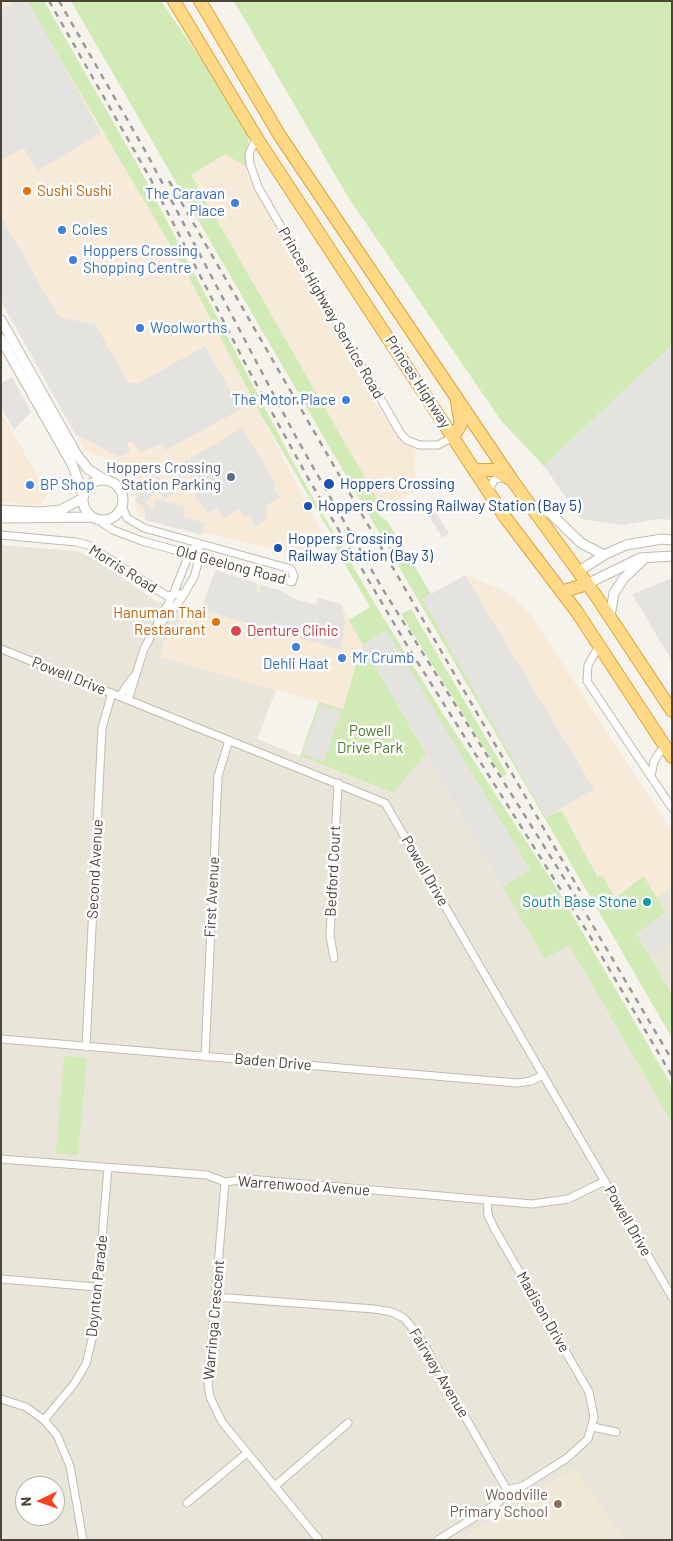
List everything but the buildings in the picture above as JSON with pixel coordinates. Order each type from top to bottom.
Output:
[{"type":"highway","name":"Princes Highway","points":[[173,1],[258,140],[505,517],[599,646],[672,757]]},
{"type":"highway","name":"Princes Highway","points":[[200,1],[280,136],[456,397],[489,442],[509,478],[579,571],[672,712]]},
{"type":"highway","points":[[258,140],[268,136],[280,136]]},
{"type":"highway","points":[[453,437],[461,424],[456,397]]},
{"type":"highway","points":[[476,470],[494,470],[509,478]]},
{"type":"highway","points":[[561,592],[579,571]]},
{"type":"highway","points":[[561,592],[587,584]]},
{"type":"street","name":"Princes Highway Service Road","points":[[258,140],[249,154],[250,164],[258,187],[401,434],[406,440],[419,445],[438,445],[453,437]]},
{"type":"street","points":[[1,320],[12,349],[73,466],[84,506],[95,518]]},
{"type":"street","points":[[1,339],[12,349],[77,455],[88,469],[119,488],[122,494],[122,506],[112,518],[1,518]]},
{"type":"street","points":[[488,490],[494,480],[509,478]]},
{"type":"street","points":[[1,510],[40,512],[61,510],[83,497],[91,484],[105,480]]},
{"type":"street","points":[[529,504],[549,512],[582,543],[604,555]]},
{"type":"street","name":"Old Geelong Road","points":[[95,518],[127,536],[292,582],[294,576],[291,569],[285,566],[198,543],[131,522],[122,506]]},
{"type":"street","name":"Morris Road","points":[[1,536],[76,542],[88,545],[161,592],[173,595],[185,593]]},
{"type":"street","points":[[579,571],[604,555],[626,545],[662,539],[672,540]]},
{"type":"street","points":[[128,700],[133,677],[144,649],[180,581],[189,554],[198,543]]},
{"type":"street","points":[[157,627],[173,611],[194,577],[200,556],[198,543]]},
{"type":"street","points":[[587,584],[624,564],[646,558],[672,556]]},
{"type":"street","points":[[610,617],[614,593],[624,578],[646,558]]},
{"type":"street","points":[[180,581],[194,577]]},
{"type":"street","points":[[180,581],[185,593]]},
{"type":"street","points":[[599,646],[588,665],[587,681],[672,808]]},
{"type":"street","name":"Powell Drive","points":[[1,648],[385,803],[672,1297]]},
{"type":"street","points":[[120,696],[133,677]]},
{"type":"street","name":"Second Avenue","points":[[86,1047],[102,728],[112,694]]},
{"type":"street","name":"First Avenue","points":[[205,1056],[218,776],[229,740]]},
{"type":"street","points":[[651,776],[654,761],[664,746]]},
{"type":"street","name":"Bedford Court","points":[[334,958],[330,936],[338,783]]},
{"type":"street","name":"Baden Drive","points":[[1,1040],[517,1083],[531,1081],[543,1075]]},
{"type":"street","name":"Warrenwood Avenue","points":[[1,1159],[207,1175],[225,1182],[248,1179],[486,1200],[550,1203],[568,1199],[604,1181]]},
{"type":"street","name":"Doynton Parade","points":[[44,1420],[74,1384],[86,1364],[94,1330],[108,1168]]},
{"type":"street","name":"Warringa Crescent","points":[[225,1182],[208,1384],[210,1397],[222,1422],[316,1538]]},
{"type":"street","name":"Madison Drive","points":[[486,1200],[488,1215],[494,1228],[589,1392],[594,1417],[593,1427]]},
{"type":"street","points":[[1,1279],[97,1287]]},
{"type":"street","name":"Fairway Avenue","points":[[216,1296],[374,1309],[392,1312],[404,1318],[419,1336],[508,1490]]},
{"type":"street","points":[[1,1399],[26,1407],[44,1420],[57,1435],[70,1466],[83,1540]]},
{"type":"street","points":[[275,1486],[348,1423]]},
{"type":"street","points":[[438,1540],[499,1502],[508,1490],[523,1486],[567,1458],[581,1447],[593,1427],[616,1432]]},
{"type":"street","points":[[187,1503],[247,1453]]},
{"type":"shaded area","points":[[1,1],[26,1],[185,270],[321,531],[315,553],[290,553],[138,516],[135,501],[121,465],[85,450],[1,299]]},
{"type":"shaded area","points":[[15,1],[28,1],[101,133],[37,171],[24,148],[1,160],[1,9]]},
{"type":"shaded area","points":[[225,154],[246,167],[249,180],[384,417],[405,444],[415,450],[415,492],[382,509],[191,175]]},
{"type":"shaded area","points":[[1,217],[57,314],[62,318],[95,324],[128,382],[137,384],[205,346],[241,409],[166,450],[162,444],[140,452],[132,440],[127,444],[130,451],[120,457],[75,434],[1,301]]},
{"type":"shaded area","points":[[672,345],[672,520],[659,519],[623,525],[581,519],[544,466]]},
{"type":"shaded area","points":[[12,377],[31,412],[14,430],[1,406],[1,383]]},
{"type":"shaded area","points":[[1,412],[48,494],[40,505],[1,502]]},
{"type":"shaded area","name":"Hoppers Crossing Station Parking","points":[[242,428],[277,486],[274,488],[280,497],[265,506],[266,520],[253,527],[252,514],[244,518],[239,509],[223,518],[217,508],[208,513],[195,496],[200,492],[188,473],[180,478],[174,468]]},
{"type":"shaded area","name":"Hoppers Crossing Station Parking","points":[[159,477],[165,487],[168,485],[173,494],[164,499],[158,491],[153,494],[146,504],[153,509],[156,499],[185,507],[183,517],[205,523],[202,535],[145,520],[145,509],[135,501],[143,486],[152,493],[147,484]]},
{"type":"shaded area","points":[[433,502],[434,509],[449,534],[442,538],[423,506]]},
{"type":"shaded area","points":[[1,545],[75,551],[91,556],[156,601],[185,611],[164,642],[161,657],[276,690],[257,739],[392,793],[426,754],[545,959],[569,945],[672,1123],[672,1540],[1,1540]]},
{"type":"shaded area","points":[[215,570],[282,591],[295,599],[316,605],[318,598],[341,604],[363,645],[361,661],[356,665],[343,709],[160,657],[164,642],[185,611],[199,609],[203,605]]},
{"type":"shaded area","points":[[215,570],[258,584],[256,592],[259,592],[261,585],[282,591],[295,599],[316,605],[318,598],[341,604],[345,621],[341,650],[199,609],[203,605]]},
{"type":"shaded area","points":[[465,575],[502,590],[514,598],[530,614],[672,832],[672,887],[656,898],[644,877],[615,898],[602,875],[599,877],[561,810],[593,789]]},
{"type":"shaded area","points":[[465,575],[594,789],[546,818],[422,599]]},
{"type":"shaded area","points":[[672,578],[672,661],[632,594]]},
{"type":"shaded area","points":[[387,631],[530,870],[502,886],[375,665],[361,661],[363,645]]},
{"type":"shaded area","points":[[320,705],[341,711],[324,762],[302,754]]},
{"type":"shaded area","points":[[672,887],[672,995],[650,956],[656,898]]},
{"type":"shaded area","points":[[665,913],[672,920],[672,942],[650,956],[637,934]]},
{"type":"shaded area","name":"Woodville Primary School","points":[[574,1468],[625,1540],[459,1540]]},
{"type":"green space","points":[[26,1],[44,1],[136,162],[300,475],[375,604],[440,709],[559,892],[672,1086],[672,1123],[569,945],[545,959],[502,886],[530,870],[386,631],[363,645],[349,620],[370,607],[337,551],[334,539],[261,415],[185,270]]},
{"type":"green space","points":[[71,1],[161,1],[220,87],[249,134],[246,167],[225,154],[191,175],[379,502],[374,505],[380,516],[388,522],[431,594],[423,599],[547,817],[561,810],[598,877],[602,875],[615,898],[644,876],[664,910],[665,913],[637,934],[672,994],[672,1038]]},
{"type":"green space","points":[[234,1],[672,1],[672,345],[544,466],[502,422],[348,197]]},
{"type":"green space","points":[[411,609],[507,774],[502,777],[401,614]]},
{"type":"green space","name":"Powell Drive Park","points":[[361,661],[375,665],[426,754],[393,793],[300,756],[319,702],[343,709],[356,665]]},
{"type":"green space","points":[[64,1056],[87,1058],[78,1155],[56,1153]]},
{"type":"railway","points":[[49,1],[150,178],[247,367],[308,478],[408,647],[588,933],[672,1076]]},
{"type":"railway","points":[[59,1],[147,154],[297,439],[382,588],[579,902],[672,1060]]},
{"type":"railway","points":[[169,181],[580,891]]},
{"type":"place","name":"Sushi Sushi","points":[[27,191]]},
{"type":"place","name":"The Caravan Place","points":[[235,203]]},
{"type":"place","name":"Coles","points":[[62,230]]},
{"type":"place","name":"Hoppers Crossing Shopping Centre","points":[[73,260]]},
{"type":"place","name":"Woolworths","points":[[140,328]]},
{"type":"place","name":"The Motor Place","points":[[346,400]]},
{"type":"place","name":"Hoppers Crossing Station Parking","points":[[231,477]]},
{"type":"place","name":"Hoppers Crossing","points":[[329,484]]},
{"type":"place","name":"BP Shop","points":[[30,485]]},
{"type":"place","name":"Hoppers Crossing Railway Station (Bay 5)","points":[[308,506]]},
{"type":"place","name":"Hoppers Crossing Railway Station (Bay 3)","points":[[278,548]]},
{"type":"place","name":"Hanuman Thai Restaurant","points":[[216,622]]},
{"type":"place","name":"Denture Clinic","points":[[236,631]]},
{"type":"place","name":"Dehli Haat","points":[[296,647]]},
{"type":"place","name":"Mr Crumb","points":[[342,658]]},
{"type":"place","name":"South Base Stone","points":[[647,902]]},
{"type":"place","name":"Woodville Primary School","points":[[558,1504]]}]
